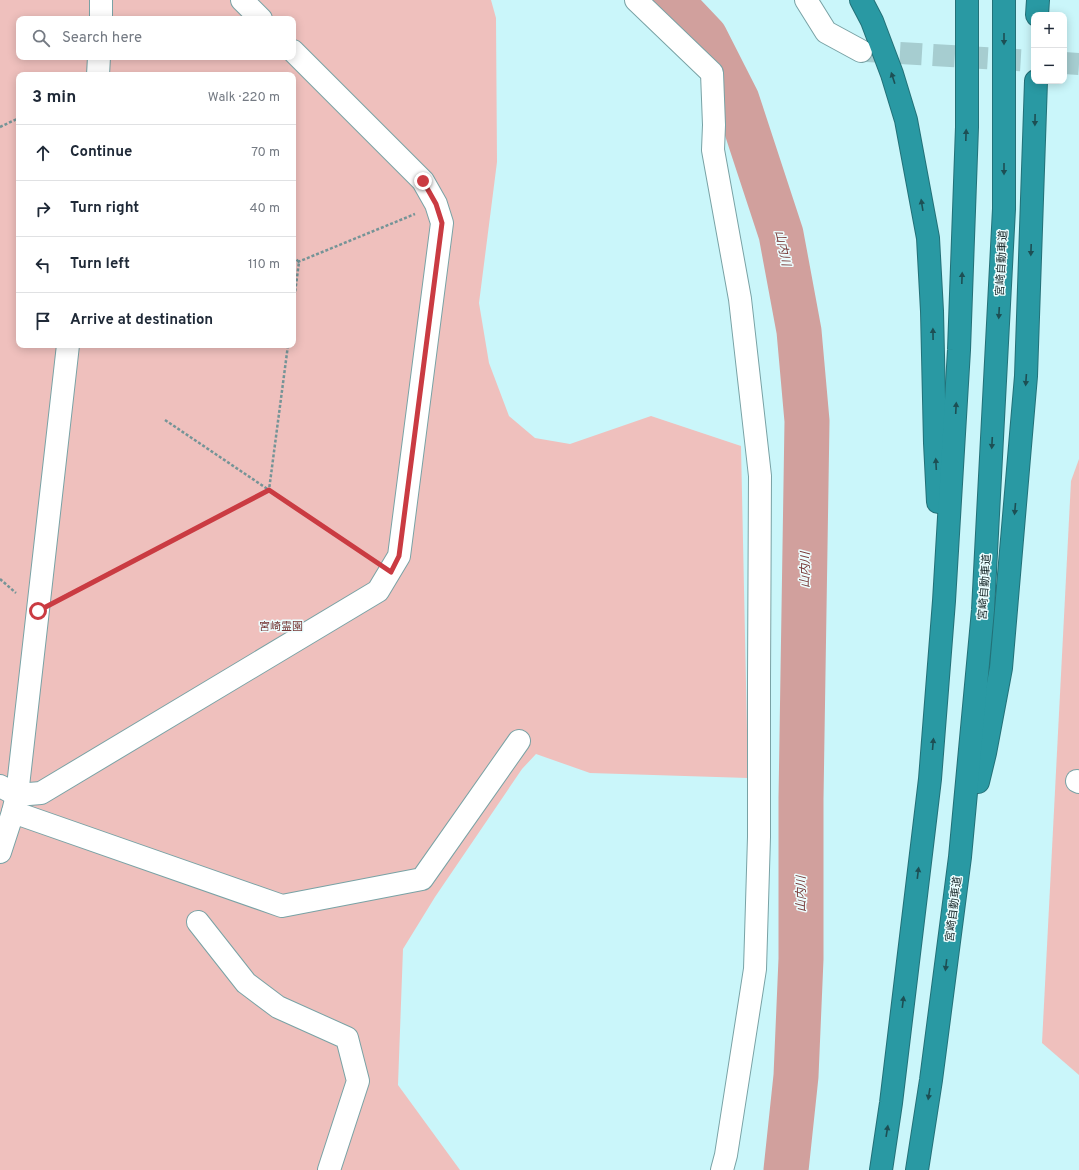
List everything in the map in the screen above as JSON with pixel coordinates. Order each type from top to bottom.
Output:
[{"type":"highway","points":[[861,0],[872,21],[892,74],[906,120],[928,238],[932,311],[935,443],[944,601]]},
{"type":"highway","points":[[881,1170],[891,1103],[930,779],[944,601],[959,350],[967,127],[967,0]]},
{"type":"highway","name":"宮崎自動車道","points":[[918,1170],[960,857],[983,610],[1004,209],[1004,0]]},
{"type":"highway","points":[[1037,12],[1038,0]]},
{"type":"highway","points":[[960,857],[985,753],[1001,668],[1026,376],[1036,84]]},
{"type":"street","points":[[100,16],[101,0]]},
{"type":"street","points":[[242,0],[258,16]]},
{"type":"street","points":[[636,0],[712,73],[714,125],[713,150],[740,299],[760,476],[758,680],[759,837],[754,969],[726,1155],[722,1170]]},
{"type":"street","points":[[806,0],[826,32],[862,51]]},
{"type":"street","points":[[10,798],[41,793],[378,591],[391,572],[399,556],[442,223],[436,204],[423,181],[296,54]]},
{"type":"street","points":[[98,72],[99,60]]},
{"type":"street","points":[[0,852],[10,798],[38,611],[68,348]]},
{"type":"street","points":[[10,798],[282,906],[422,879],[519,740]]},
{"type":"street","points":[[198,922],[246,983],[278,1007],[347,1038],[358,1082],[329,1170]]},
{"type":"path","points":[[0,128],[16,120]]},
{"type":"path","points":[[296,263],[404,219],[436,204]]},
{"type":"path","points":[[296,259],[299,262]]},
{"type":"path","points":[[296,285],[299,262]]},
{"type":"path","points":[[269,490],[288,348]]},
{"type":"path","points":[[165,420],[391,572]]},
{"type":"path","points":[[38,611],[269,490]]},
{"type":"green space","name":"宮崎霊園","points":[[0,0],[491,0],[496,18],[497,162],[479,303],[489,363],[509,416],[535,438],[570,444],[651,416],[741,446],[748,778],[590,773],[536,754],[522,769],[435,897],[403,949],[398,1085],[460,1170],[0,1170]]},
{"type":"green space","points":[[1079,459],[1079,1075],[1042,1043],[1071,481]]},
{"type":"waterway","name":"山内川","points":[[670,0],[705,37],[737,100],[781,234],[799,331],[807,421],[801,799],[801,959],[796,1076],[786,1170]]},
{"type":"tunnel","points":[[867,51],[1031,61]]},
{"type":"tunnel","points":[[1067,63],[1079,64]]},
{"type":"route","points":[[38,611],[269,490],[391,572],[399,556],[442,223],[436,204],[423,181]]}]
